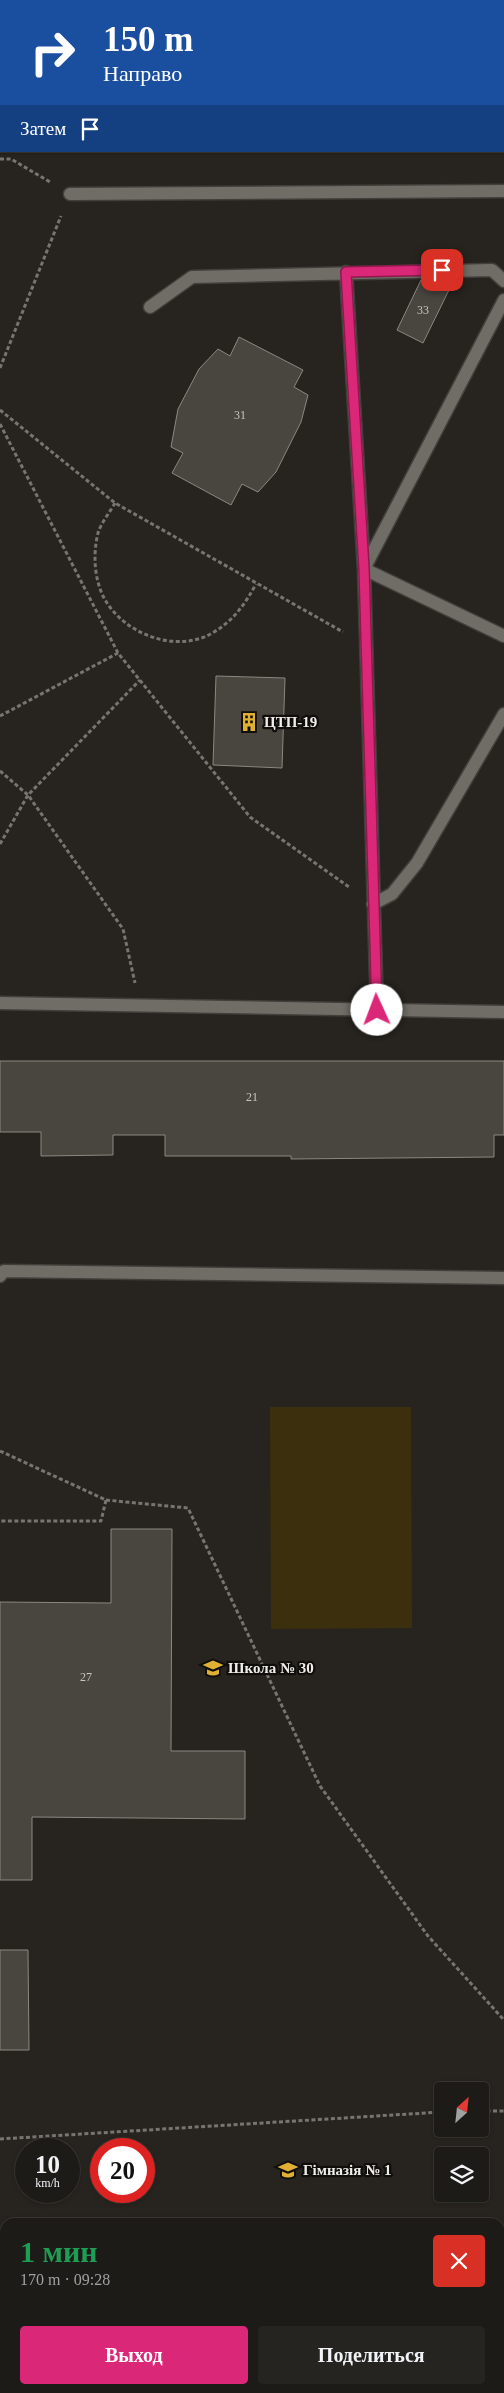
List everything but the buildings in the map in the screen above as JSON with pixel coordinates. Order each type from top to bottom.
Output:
[{"type":"lane","points":[[70,194],[504,191]]},
{"type":"lane","points":[[150,307],[192,277],[492,270],[504,281]]},
{"type":"lane","points":[[346,272],[364,568],[377,1010]]},
{"type":"lane","points":[[364,568],[504,300]]},
{"type":"lane","points":[[364,568],[504,636]]},
{"type":"lane","points":[[373,904],[392,894],[417,864],[504,714]]},
{"type":"lane","points":[[0,1003],[504,1012]]},
{"type":"lane","points":[[0,1276],[4,1271],[504,1278]]},
{"type":"path","points":[[0,159],[11,159],[70,194],[0,368]]},
{"type":"path","points":[[0,410],[115,503],[366,645]]},
{"type":"path","points":[[0,424],[118,653],[250,817],[373,904]]},
{"type":"path","points":[[115,503],[99,531],[94,565],[103,596],[122,622],[150,638],[181,642],[213,633],[240,612],[256,584]]},
{"type":"path","points":[[0,716],[118,653]]},
{"type":"path","points":[[0,844],[28,795],[140,680]]},
{"type":"path","points":[[0,771],[28,795],[123,929],[140,1006]]},
{"type":"path","points":[[0,1450],[106,1500],[188,1508],[320,1786],[428,1936],[504,2020]]},
{"type":"path","points":[[0,1521],[101,1521],[106,1500]]},
{"type":"path","points":[[489,2111],[504,2111]]},
{"type":"path","points":[[0,2139],[434,2112]]},
{"type":"shaded area","points":[[270,1407],[411,1407],[412,1628],[271,1629]]},
{"type":"place","name":"ЦТП-19","points":[[249,722]]},
{"type":"place","name":"Школа № 30","points":[[213,1668]]},
{"type":"place","name":"Гімназія № 1","points":[[288,2170]]},
{"type":"route","points":[[377,1010],[364,568],[346,272],[442,270]]}]
